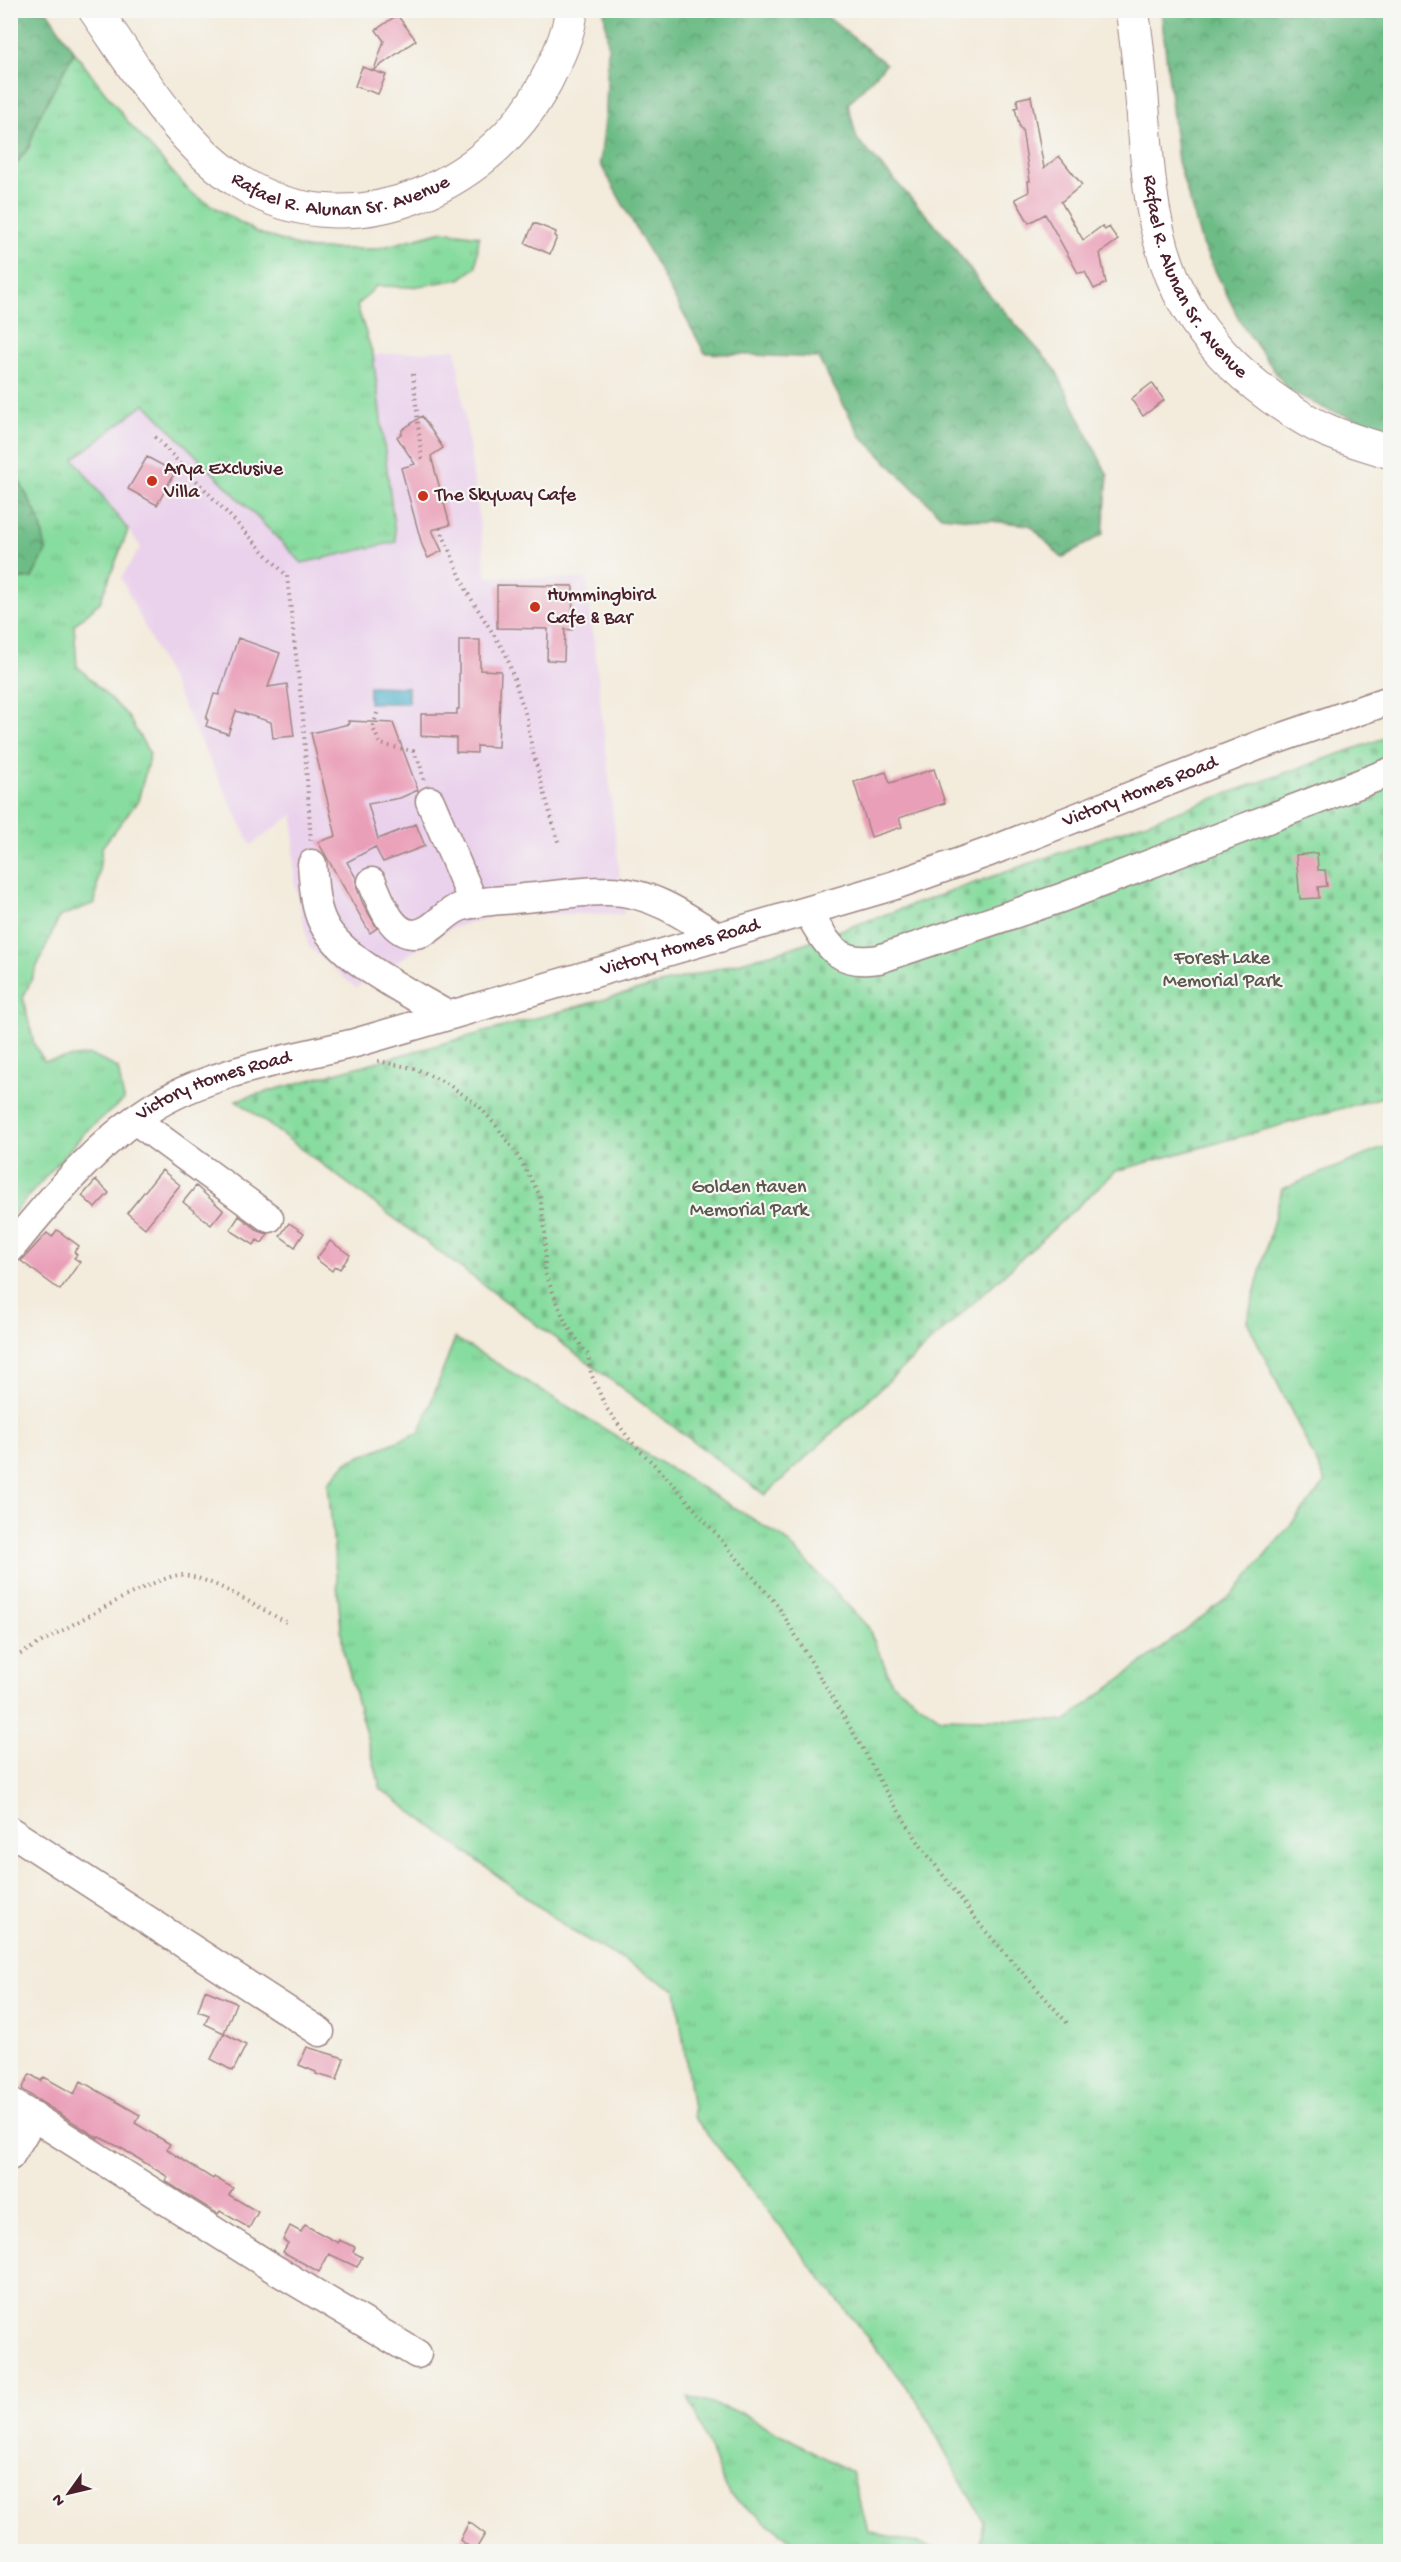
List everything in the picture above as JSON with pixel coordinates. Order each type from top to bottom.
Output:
[{"type":"highway","name":"Rafael R. Alunan Sr. Avenue","points":[[95,10],[163,107],[204,153],[240,183],[278,202],[315,211],[354,212],[393,204],[430,191],[473,167],[505,140],[521,123],[544,86],[558,56],[572,10]]},
{"type":"highway","name":"Rafael R. Alunan Sr. Avenue","points":[[1132,10],[1150,189],[1162,253],[1176,288],[1195,323],[1249,381],[1284,406],[1324,430],[1390,452]]},
{"type":"street","name":"Victory Homes Road","points":[[10,1249],[87,1163],[135,1120],[168,1100],[220,1078],[355,1043],[808,912],[989,852],[1260,746],[1390,700]]},
{"type":"street","points":[[808,912],[832,950],[845,959],[861,962],[879,959],[1061,898],[1390,772]]},
{"type":"street","points":[[430,801],[474,904]]},
{"type":"street","points":[[312,864],[318,910],[329,934],[341,948],[447,1015]]},
{"type":"street","points":[[372,882],[394,924],[402,931],[413,934],[423,932],[460,907],[608,891],[634,895],[663,905],[686,915],[719,938]]},
{"type":"street","points":[[135,1120],[269,1218]]},
{"type":"street","points":[[10,1831],[320,2032]]},
{"type":"street","points":[[10,2156],[22,2109],[276,2270],[417,2354]]},
{"type":"path","points":[[413,374],[422,462]]},
{"type":"path","points":[[155,437],[287,576],[303,718],[312,864]]},
{"type":"path","points":[[440,528],[467,592],[506,654],[527,719],[532,750],[559,845]]},
{"type":"path","points":[[377,713],[373,728],[380,744],[413,751],[418,757],[430,801]]},
{"type":"path","points":[[355,1043],[362,1054],[372,1060],[417,1069],[448,1084],[479,1106],[498,1128],[519,1158],[540,1196],[545,1230],[545,1273],[566,1324],[588,1355],[591,1374],[607,1409],[630,1440],[674,1485],[778,1606],[885,1790],[921,1846],[982,1927],[1070,2026]]},
{"type":"path","points":[[10,1660],[152,1583],[180,1575],[200,1578],[286,1622]]},
{"type":"shaded area","points":[[456,349],[487,577],[587,579],[624,914],[500,914],[449,929],[356,988],[309,947],[294,880],[294,814],[251,845],[121,578],[141,547],[74,459],[145,404],[302,563],[396,542],[373,355]]},
{"type":"green space","points":[[11,10],[47,11],[74,52],[38,119],[29,147],[11,171]]},
{"type":"green space","points":[[714,10],[722,14],[738,10],[820,11],[886,64],[848,104],[857,139],[948,239],[982,286],[1055,369],[1108,476],[1103,534],[1062,558],[1030,525],[941,516],[860,435],[818,358],[705,353],[600,163],[606,111],[608,45],[604,11]]},
{"type":"green space","points":[[1161,11],[1390,11],[1390,429],[1328,410],[1288,390],[1241,323],[1202,244],[1178,161]]},
{"type":"green space","points":[[74,52],[128,122],[191,193],[256,232],[306,249],[376,249],[443,231],[479,236],[476,267],[460,279],[412,287],[376,286],[357,306],[373,355],[396,542],[302,563],[145,404],[74,459],[128,530],[100,602],[74,625],[77,666],[127,715],[150,754],[138,801],[102,847],[95,903],[59,917],[23,998],[34,1044],[44,1061],[90,1055],[118,1068],[124,1100],[86,1131],[11,1216],[11,580],[32,578],[40,521],[13,469],[10,433],[11,171],[29,147],[38,119]]},
{"type":"green space","points":[[10,433],[13,469],[40,521],[46,551],[32,578],[11,580]]},
{"type":"green space","name":"Golden Haven Memorial Park","points":[[1390,736],[1390,1095],[1116,1171],[765,1495],[236,1100],[785,950]]},
{"type":"green space","points":[[1390,1145],[1390,2551],[978,2551],[983,2521],[918,2402],[694,2117],[676,1990],[572,1931],[381,1789],[343,1650],[328,1483],[347,1462],[420,1432],[455,1338],[784,1538],[868,1627],[892,1683],[940,1718],[1065,1721],[1235,1592],[1326,1482],[1247,1321],[1282,1189]]},
{"type":"green space","points":[[688,2397],[739,2412],[851,2472],[868,2531],[945,2551],[807,2551],[729,2495]]},
{"type":"water","points":[[369,686],[408,687],[408,703],[369,703]]},
{"type":"building","points":[[397,15],[416,40],[374,70],[384,41],[376,30]]},
{"type":"building","points":[[362,67],[386,75],[378,94],[355,86]]},
{"type":"building","points":[[1031,96],[1044,168],[1059,156],[1082,185],[1061,202],[1083,240],[1102,226],[1105,230],[1109,227],[1118,240],[1100,253],[1106,283],[1094,289],[1085,272],[1078,273],[1045,214],[1029,223],[1015,199],[1029,192],[1028,181],[1030,181],[1022,129],[1020,129],[1015,108],[1018,107],[1017,99]]},
{"type":"building","points":[[534,223],[556,232],[557,237],[550,254],[525,243]]},
{"type":"building","points":[[1152,383],[1164,400],[1143,416],[1131,399]]},
{"type":"building","points":[[422,416],[443,448],[431,456],[450,525],[432,530],[442,551],[428,558],[422,545],[401,468],[415,464],[397,437],[402,430]]},
{"type":"building","name":"Arya Exclusive Villa","points":[[147,457],[175,472],[157,505],[128,489]]},
{"type":"building","points":[[497,585],[573,586],[572,630],[565,629],[564,661],[547,660],[548,629],[497,628]]},
{"type":"building","points":[[238,638],[280,653],[268,687],[287,684],[294,736],[273,738],[271,722],[236,711],[228,734],[206,726],[214,694],[219,695]]},
{"type":"building","points":[[459,640],[480,640],[480,670],[501,671],[498,747],[477,746],[477,753],[456,752],[456,738],[421,736],[421,714],[457,714],[457,709],[459,709]]},
{"type":"building","points":[[348,721],[393,723],[418,790],[400,798],[368,804],[378,839],[416,824],[425,846],[383,862],[375,847],[347,862],[356,878],[363,904],[377,928],[370,933],[318,842],[336,836],[311,733],[349,724]]},
{"type":"building","points":[[934,769],[945,803],[899,818],[902,827],[871,837],[854,782],[886,772],[890,783]]},
{"type":"building","points":[[1317,853],[1318,870],[1325,870],[1327,886],[1318,887],[1319,898],[1300,899],[1296,855]]},
{"type":"building","points":[[162,1170],[180,1185],[145,1228],[127,1213]]},
{"type":"building","points":[[96,1180],[109,1193],[95,1208],[82,1196]]},
{"type":"building","points":[[196,1186],[223,1210],[211,1225],[183,1202]]},
{"type":"building","points":[[239,1216],[259,1231],[268,1234],[262,1243],[257,1240],[254,1245],[230,1230]]},
{"type":"building","points":[[289,1223],[304,1233],[295,1247],[280,1236]]},
{"type":"building","points":[[57,1230],[79,1246],[74,1252],[77,1255],[74,1258],[80,1262],[60,1290],[21,1261],[47,1233],[52,1237]]},
{"type":"building","points":[[330,1241],[350,1255],[340,1269],[335,1266],[332,1271],[316,1259]]},
{"type":"building","points":[[205,1990],[236,2003],[224,2033],[205,2024],[209,2015],[198,2011]]},
{"type":"building","points":[[224,2033],[246,2045],[233,2071],[211,2059]]},
{"type":"building","points":[[307,2047],[344,2058],[337,2080],[316,2074],[299,2065]]},
{"type":"building","points":[[30,2074],[41,2081],[44,2077],[74,2094],[81,2081],[140,2115],[135,2123],[170,2144],[167,2149],[175,2155],[213,2179],[214,2177],[233,2188],[229,2195],[258,2212],[249,2228],[220,2211],[218,2214],[165,2181],[168,2177],[121,2148],[98,2138],[30,2095],[22,2089]]},
{"type":"building","points":[[305,2225],[338,2243],[339,2240],[355,2247],[353,2252],[362,2257],[357,2267],[329,2254],[319,2272],[283,2252],[288,2243],[283,2240],[290,2226],[301,2232]]},
{"type":"building","points":[[469,2522],[485,2534],[475,2551],[460,2540]]},
{"type":"place","name":"Arya Exclusive Villa","points":[[152,481]]},
{"type":"place","name":"The Skyway Cafe","points":[[423,496]]},
{"type":"place","name":"Hummingbird Cafe & Bar","points":[[535,607]]},
{"type":"park label","name":"Forest Lake Memorial Park","points":[[1222,970]]}]
